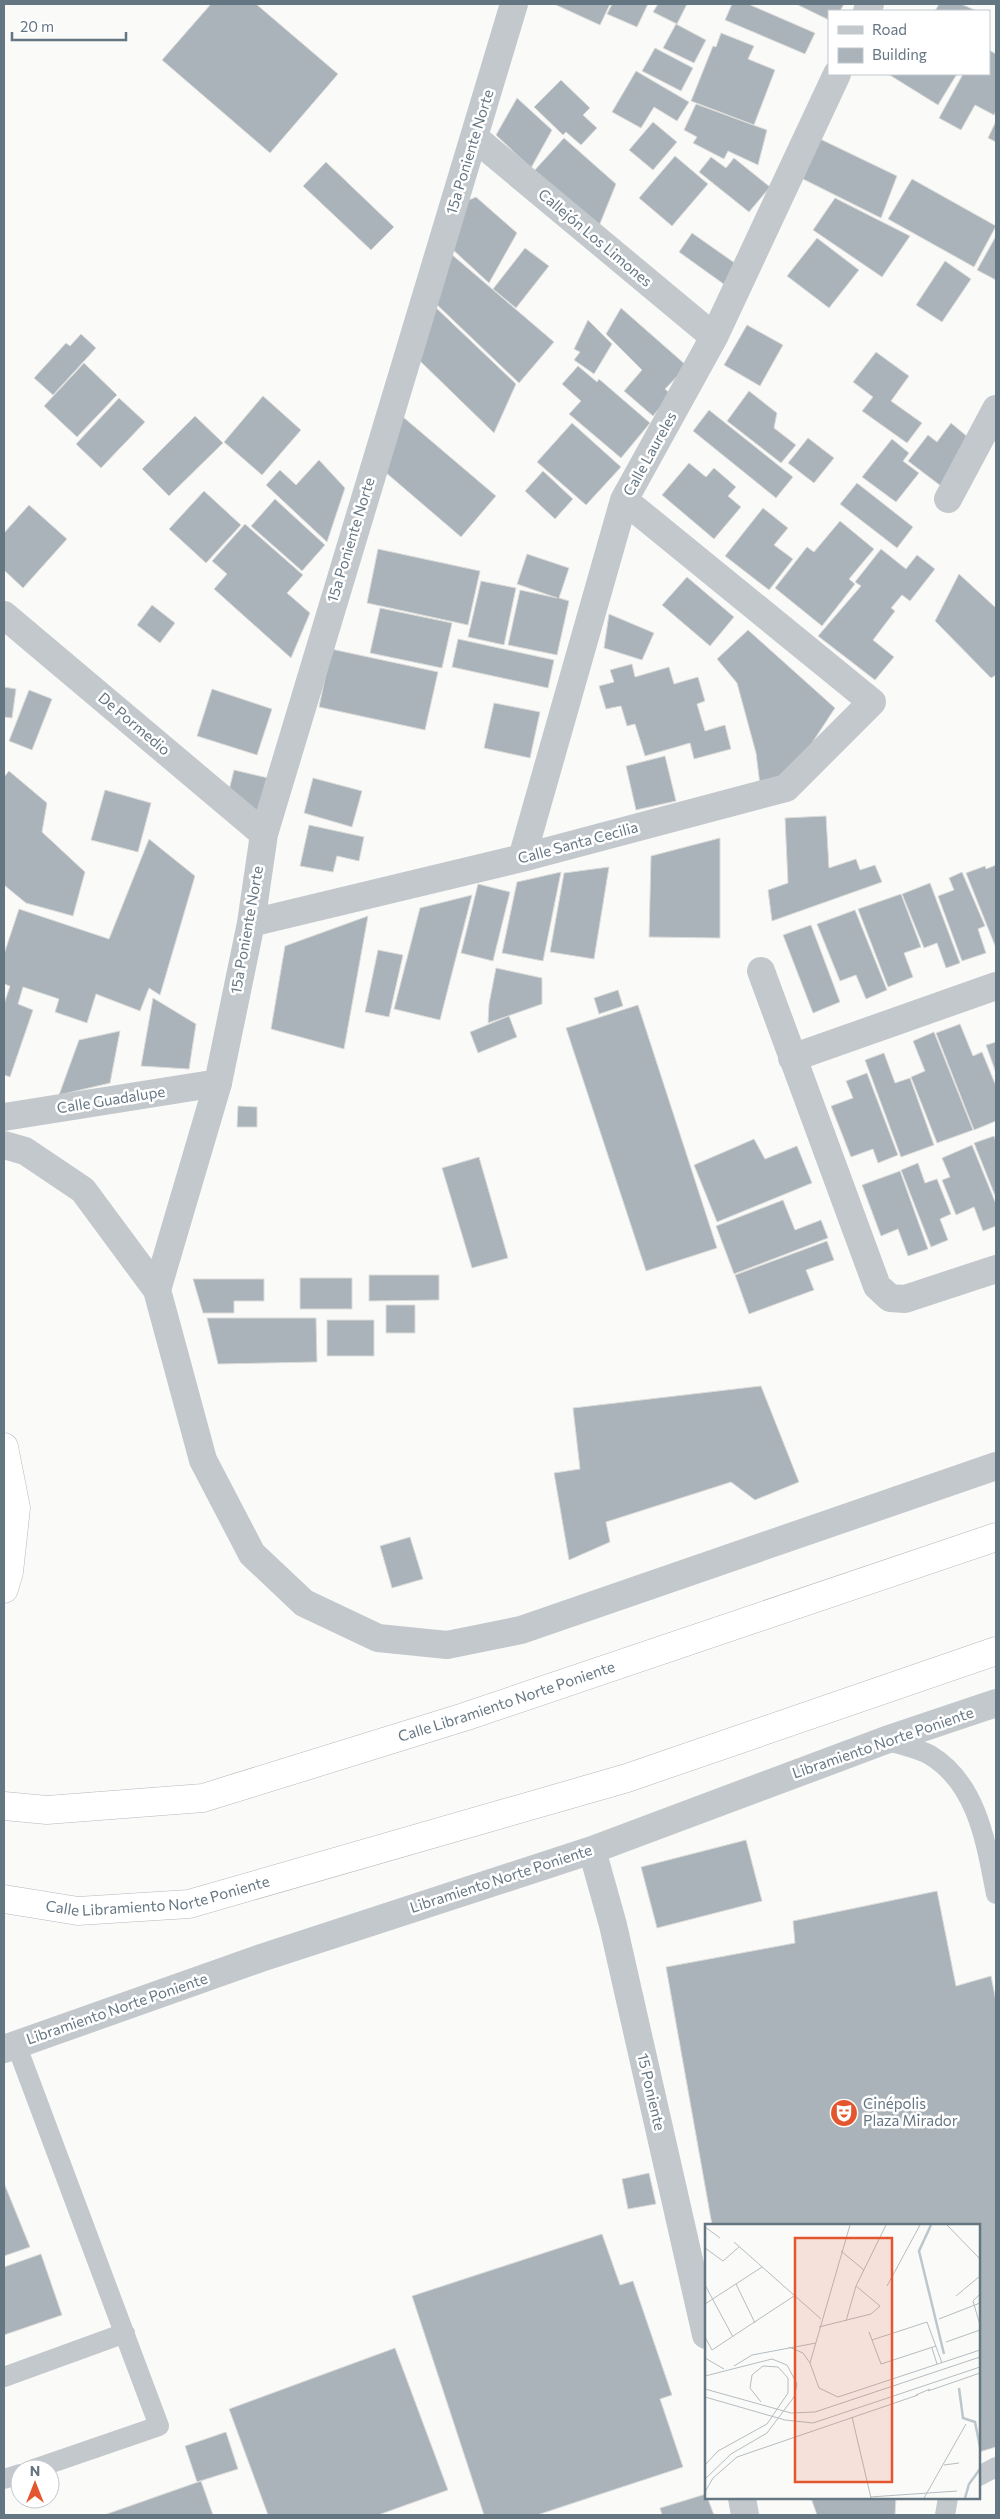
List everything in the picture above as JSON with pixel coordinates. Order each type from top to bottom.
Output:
[{"type":"highway","points":[[4,1447],[16,1508],[9,1572],[4,1589]]},
{"type":"highway","name":"Calle Libramiento Norte Poniente","points":[[4,1806],[47,1810],[203,1798],[464,1717],[996,1537]]},
{"type":"highway","name":"Calle Libramiento Norte Poniente","points":[[4,1899],[78,1911],[189,1904],[627,1778],[996,1651]]},
{"type":"street","name":"15a Poniente Norte","points":[[157,1290],[218,1082],[251,923],[264,834],[406,356],[475,138],[514,4]]},
{"type":"street","name":"Calle Laureles","points":[[522,858],[624,500],[714,337],[837,75]]},
{"type":"street","name":"Callejón Los Limones","points":[[475,138],[714,337]]},
{"type":"street","points":[[948,498],[996,409]]},
{"type":"street","name":"Calle Santa Cecilia","points":[[251,923],[522,858],[786,788],[872,702],[624,500]]},
{"type":"street","name":"De Pormedio","points":[[4,615],[264,834]]},
{"type":"street","points":[[761,971],[877,1286],[890,1298],[905,1299],[996,1269]]},
{"type":"street","points":[[792,1058],[996,986]]},
{"type":"street","name":"Calle Guadalupe","points":[[4,1117],[218,1082]]},
{"type":"street","points":[[4,1145],[25,1151],[83,1190],[157,1290],[203,1460],[252,1554],[304,1603],[378,1638],[447,1645],[521,1630],[996,1466]]},
{"type":"street","name":"Libramiento Norte Poniente","points":[[10,2046],[261,1958],[592,1850],[886,1740],[996,1703]]},
{"type":"street","name":"15 Poniente","points":[[592,1850],[613,1925],[705,2331]]},
{"type":"street","points":[[742,2499],[745,2515]]},
{"type":"lane","points":[[886,1740],[930,1755],[960,1780],[977,1813],[995,1888]]},
{"type":"lane","points":[[10,2046],[125,2333],[159,2426],[60,2460]]},
{"type":"lane","points":[[4,2377],[125,2333]]},
{"type":"lane","points":[[980,2475],[996,2467]]},
{"type":"lane","points":[[945,2515],[948,2499]]},
{"type":"building","points":[[211,4],[256,4],[338,74],[270,153],[162,60]]},
{"type":"building","points":[[554,4],[610,4],[600,25]]},
{"type":"building","points":[[612,4],[648,4],[637,27],[607,14]]},
{"type":"building","points":[[658,4],[687,4],[677,24],[653,12]]},
{"type":"building","points":[[732,4],[748,4],[815,33],[805,54],[725,20]]},
{"type":"building","points":[[796,4],[844,4],[841,10],[828,10],[828,20]]},
{"type":"building","points":[[939,4],[961,4],[975,10],[936,10]]},
{"type":"building","points":[[676,24],[706,40],[694,63],[663,48]]},
{"type":"building","points":[[721,33],[754,46],[748,59],[775,70],[754,125],[691,101],[713,46],[716,47]]},
{"type":"building","points":[[655,48],[693,68],[681,91],[642,71]]},
{"type":"building","points":[[990,51],[996,54],[996,111],[994,115],[975,105],[961,130],[939,118],[962,75],[990,75]]},
{"type":"building","points":[[636,71],[689,102],[677,121],[654,107],[641,128],[612,112]]},
{"type":"building","points":[[890,75],[956,75],[938,105]]},
{"type":"building","points":[[561,80],[590,108],[583,115],[597,128],[581,145],[566,132],[563,135],[534,107]]},
{"type":"building","points":[[517,98],[552,130],[531,168],[496,135]]},
{"type":"building","points":[[696,104],[767,130],[758,165],[728,151],[724,159],[693,143],[697,137],[684,130]]},
{"type":"building","points":[[996,121],[996,142],[988,138]]},
{"type":"building","points":[[653,122],[677,142],[653,170],[629,150]]},
{"type":"building","points":[[564,138],[616,184],[597,231],[533,172]]},
{"type":"building","points":[[818,138],[897,176],[881,218],[803,179]]},
{"type":"building","points":[[675,156],[708,184],[672,226],[639,198]]},
{"type":"building","points":[[711,157],[726,168],[734,158],[770,187],[749,212],[699,172]]},
{"type":"building","points":[[326,162],[394,227],[371,250],[303,186]]},
{"type":"building","points":[[912,179],[996,226],[974,267],[888,219]]},
{"type":"building","points":[[476,197],[517,233],[489,283],[450,247],[464,202]]},
{"type":"building","points":[[835,198],[910,236],[882,277],[813,230]]},
{"type":"building","points":[[692,233],[739,266],[725,285],[679,252]]},
{"type":"building","points":[[996,236],[996,280],[977,270]]},
{"type":"building","points":[[817,238],[859,270],[829,308],[787,276]]},
{"type":"building","points":[[525,248],[549,266],[516,308],[493,289]]},
{"type":"building","points":[[450,253],[554,342],[519,383],[432,300]]},
{"type":"building","points":[[945,261],[971,279],[942,322],[916,305]]},
{"type":"building","points":[[430,302],[516,384],[494,433],[418,359]]},
{"type":"building","points":[[621,308],[687,366],[665,389],[671,394],[653,416],[624,391],[642,370],[606,334]]},
{"type":"building","points":[[588,320],[612,344],[594,374],[574,360],[580,352],[574,349]]},
{"type":"building","points":[[747,325],[783,345],[760,386],[724,365]]},
{"type":"building","points":[[81,334],[96,348],[53,395],[34,378],[66,343],[70,346]]},
{"type":"building","points":[[876,352],[909,376],[891,401],[922,423],[907,443],[862,411],[873,397],[853,382]]},
{"type":"building","points":[[84,363],[117,395],[77,437],[44,406]]},
{"type":"building","points":[[578,366],[597,382],[599,379],[650,423],[621,458],[569,414],[581,401],[562,384]]},
{"type":"building","points":[[749,391],[777,413],[774,428],[796,445],[781,463],[727,421]]},
{"type":"building","points":[[263,396],[301,430],[262,475],[224,442]]},
{"type":"building","points":[[119,398],[145,422],[101,468],[76,444]]},
{"type":"building","points":[[709,410],[793,477],[776,498],[693,431]]},
{"type":"building","points":[[396,411],[496,496],[461,537],[377,465]]},
{"type":"building","points":[[195,416],[223,443],[169,496],[142,469]]},
{"type":"building","points":[[572,423],[621,467],[586,505],[537,462]]},
{"type":"building","points":[[951,423],[975,443],[941,486],[908,461],[928,435],[937,442]]},
{"type":"building","points":[[808,438],[834,458],[814,483],[788,463]]},
{"type":"building","points":[[892,439],[909,453],[903,461],[919,473],[896,502],[862,477]]},
{"type":"building","points":[[319,460],[345,488],[327,542],[266,485],[280,470],[296,485]]},
{"type":"building","points":[[689,463],[706,477],[714,468],[736,487],[728,496],[741,507],[714,539],[662,495]]},
{"type":"building","points":[[543,471],[573,499],[555,519],[525,491]]},
{"type":"building","points":[[857,483],[913,527],[897,548],[840,504]]},
{"type":"building","points":[[204,491],[241,525],[206,563],[169,529]]},
{"type":"building","points":[[275,499],[325,545],[302,571],[251,526]]},
{"type":"building","points":[[29,505],[67,539],[23,588],[4,570],[4,533]]},
{"type":"building","points":[[763,508],[788,528],[774,545],[793,559],[769,590],[725,556]]},
{"type":"building","points":[[840,521],[874,549],[849,579],[855,584],[822,626],[775,588],[807,547],[814,552]]},
{"type":"building","points":[[245,524],[303,575],[287,593],[310,613],[291,658],[214,589],[227,574],[212,561]]},
{"type":"building","points":[[378,549],[480,571],[468,625],[367,603]]},
{"type":"building","points":[[881,549],[906,569],[917,555],[935,569],[910,601],[902,595],[891,608],[895,611],[873,640],[894,657],[875,680],[818,636],[861,586],[855,582]]},
{"type":"building","points":[[527,554],[569,568],[559,598],[569,601],[557,655],[508,645],[520,590],[557,598],[517,584]]},
{"type":"building","points":[[959,574],[996,608],[996,675],[991,678],[935,621]]},
{"type":"building","points":[[687,577],[734,617],[710,646],[662,605]]},
{"type":"building","points":[[481,581],[516,588],[504,645],[468,637]]},
{"type":"building","points":[[152,605],[175,623],[160,643],[137,625]]},
{"type":"building","points":[[380,608],[452,623],[442,668],[370,653]]},
{"type":"building","points":[[609,614],[654,633],[642,660],[604,648]]},
{"type":"building","points":[[748,630],[835,708],[791,775],[760,785],[756,753],[737,683],[717,659]]},
{"type":"building","points":[[458,639],[554,660],[548,688],[452,667]]},
{"type":"building","points":[[331,649],[438,672],[425,730],[319,707]]},
{"type":"building","points":[[632,664],[635,677],[669,667],[674,684],[698,677],[705,701],[697,704],[705,731],[725,725],[731,749],[694,759],[690,743],[645,756],[635,724],[627,726],[621,706],[606,709],[599,686],[614,682],[610,670]]},
{"type":"building","points":[[4,687],[16,689],[12,718],[4,717]]},
{"type":"building","points":[[212,689],[272,709],[257,755],[197,736]]},
{"type":"building","points":[[29,690],[52,699],[32,750],[9,741]]},
{"type":"building","points":[[494,703],[540,712],[530,758],[484,748]]},
{"type":"building","points":[[665,756],[676,801],[636,810],[626,766]]},
{"type":"building","points":[[234,770],[268,778],[259,818],[227,798]]},
{"type":"building","points":[[9,771],[47,803],[42,832],[85,872],[73,916],[26,903],[4,885],[4,777]]},
{"type":"building","points":[[313,778],[362,791],[352,827],[304,813]]},
{"type":"building","points":[[105,790],[151,803],[138,852],[91,840]]},
{"type":"building","points":[[826,816],[829,868],[856,859],[860,870],[875,865],[882,882],[772,921],[768,890],[788,883],[785,818]]},
{"type":"building","points":[[309,825],[364,837],[359,861],[337,856],[333,872],[300,866]]},
{"type":"building","points":[[720,838],[720,938],[649,937],[651,856]]},
{"type":"building","points":[[149,839],[195,876],[160,995],[149,988],[140,1011],[96,994],[87,1023],[55,1012],[59,999],[23,987],[18,1004],[33,1010],[10,1077],[4,1075],[4,1004],[10,986],[4,984],[4,954],[19,909],[109,939]]},
{"type":"building","points":[[996,865],[996,948],[966,873],[985,866],[986,869]]},
{"type":"building","points":[[609,867],[594,959],[550,952],[564,873]]},
{"type":"building","points":[[561,872],[543,961],[502,953],[517,882]]},
{"type":"building","points":[[962,872],[985,926],[978,929],[986,953],[962,961],[938,896],[954,890],[949,878]]},
{"type":"building","points":[[930,883],[960,963],[946,968],[937,943],[924,948],[902,894]]},
{"type":"building","points":[[478,884],[510,892],[493,961],[461,953]]},
{"type":"building","points":[[901,894],[921,947],[904,953],[913,977],[888,987],[858,909]]},
{"type":"building","points":[[472,895],[440,1020],[394,1009],[420,908]]},
{"type":"building","points":[[855,910],[887,990],[866,999],[856,975],[840,981],[817,924]]},
{"type":"building","points":[[368,916],[344,1049],[271,1029],[285,946]]},
{"type":"building","points":[[811,925],[840,1002],[813,1013],[783,935]]},
{"type":"building","points":[[378,950],[403,955],[389,1017],[365,1012]]},
{"type":"building","points":[[496,968],[542,978],[542,1004],[488,1023],[489,1004]]},
{"type":"building","points":[[618,990],[623,1006],[599,1014],[594,998]]},
{"type":"building","points":[[153,998],[196,1024],[189,1069],[141,1066]]},
{"type":"building","points":[[638,1005],[717,1248],[646,1271],[566,1028]]},
{"type":"building","points":[[509,1016],[517,1037],[478,1053],[470,1032]]},
{"type":"building","points":[[960,1024],[973,1056],[982,1052],[996,1086],[996,1121],[974,1130],[936,1033]]},
{"type":"building","points":[[120,1031],[110,1083],[59,1095],[79,1040]]},
{"type":"building","points":[[934,1032],[973,1130],[937,1143],[911,1077],[925,1071],[913,1041]]},
{"type":"building","points":[[996,1042],[996,1073],[986,1045]]},
{"type":"building","points":[[884,1053],[895,1083],[910,1078],[934,1145],[901,1157],[865,1060]]},
{"type":"building","points":[[867,1073],[898,1155],[878,1163],[873,1149],[851,1157],[831,1106],[853,1098],[846,1081]]},
{"type":"building","points":[[238,1106],[257,1107],[257,1127],[237,1127]]},
{"type":"building","points":[[994,1136],[996,1141],[996,1198],[974,1143]]},
{"type":"building","points":[[754,1139],[765,1159],[797,1146],[812,1183],[717,1222],[694,1165]]},
{"type":"building","points":[[972,1145],[996,1204],[996,1226],[983,1231],[974,1207],[956,1215],[942,1180],[950,1177],[942,1158]]},
{"type":"building","points":[[479,1157],[508,1258],[472,1268],[442,1168]]},
{"type":"building","points":[[918,1163],[925,1183],[937,1179],[951,1214],[940,1219],[948,1240],[931,1247],[901,1170]]},
{"type":"building","points":[[900,1171],[928,1249],[908,1256],[898,1229],[881,1236],[862,1185]]},
{"type":"building","points":[[783,1200],[795,1230],[821,1220],[828,1238],[734,1274],[716,1226]]},
{"type":"building","points":[[827,1241],[834,1260],[806,1270],[814,1290],[749,1314],[735,1275]]},
{"type":"building","points":[[369,1275],[439,1275],[439,1300],[369,1301]]},
{"type":"building","points":[[300,1278],[352,1278],[352,1309],[300,1309]]},
{"type":"building","points":[[193,1279],[264,1279],[264,1301],[234,1301],[234,1313],[203,1313]]},
{"type":"building","points":[[386,1305],[415,1305],[415,1333],[386,1333]]},
{"type":"building","points":[[207,1318],[316,1318],[317,1362],[218,1364]]},
{"type":"building","points":[[327,1320],[374,1320],[374,1356],[327,1356]]},
{"type":"building","points":[[761,1386],[799,1482],[755,1500],[731,1482],[606,1522],[610,1542],[569,1560],[554,1473],[580,1469],[573,1408]]},
{"type":"building","points":[[410,1537],[423,1579],[392,1588],[380,1546]]},
{"type":"building","points":[[746,1840],[762,1901],[657,1928],[641,1867]]},
{"type":"building","name":"Cinépolis Plaza Mirador","points":[[937,1891],[956,1986],[991,1976],[996,2001],[996,2447],[980,2452],[980,2224],[712,2224],[666,1967],[795,1943],[793,1921]]},
{"type":"building","points":[[649,2173],[656,2204],[628,2209],[622,2179]]},
{"type":"building","points":[[4,2183],[30,2247],[4,2256]]},
{"type":"building","points":[[602,2234],[620,2285],[633,2281],[672,2395],[660,2399],[683,2467],[537,2515],[484,2515],[412,2296]]},
{"type":"building","points":[[41,2254],[62,2315],[4,2335],[4,2267]]},
{"type":"building","points":[[395,2348],[448,2490],[378,2515],[268,2515],[229,2409]]},
{"type":"building","points":[[226,2432],[238,2469],[197,2482],[185,2446]]},
{"type":"building","points":[[201,2481],[213,2515],[104,2515]]},
{"type":"building","points":[[705,2494],[705,2499],[708,2499],[714,2515],[662,2515],[660,2508]]},
{"type":"building","points":[[811,2499],[896,2499],[895,2515],[817,2515]]},
{"type":"place","name":"Cinépolis Plaza Mirador","points":[[844,2113]]}]
